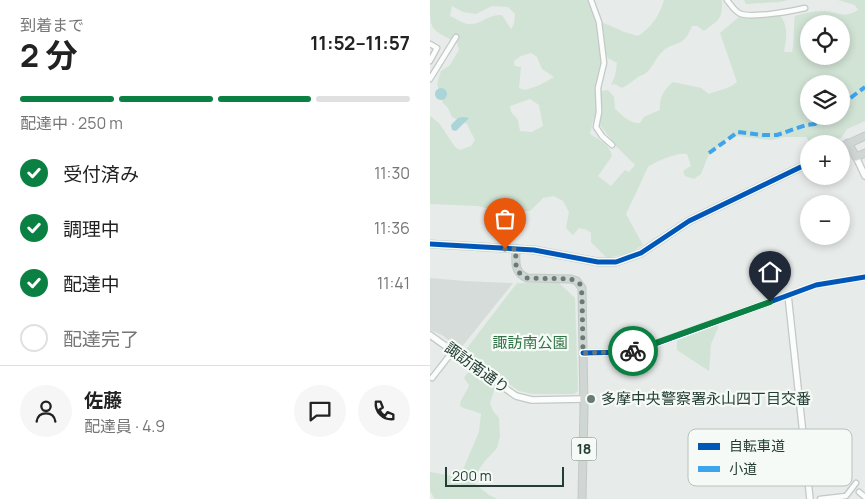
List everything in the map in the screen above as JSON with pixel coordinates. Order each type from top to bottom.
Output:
[{"type":"main road","points":[[850,142],[865,134]]},
{"type":"main road","points":[[850,151],[856,158],[865,153]]},
{"type":"main road","points":[[430,244],[543,251],[598,262],[624,260],[646,251],[667,235],[698,216],[800,167]]},
{"type":"main road","name":"18","points":[[516,249],[516,265],[519,274],[522,276],[527,278],[571,279],[580,284],[582,294],[584,399],[582,499]]},
{"type":"street","points":[[591,0],[599,22],[604,63],[598,88],[599,112],[596,127],[612,145]]},
{"type":"street","points":[[727,0],[740,14],[749,16],[782,13],[806,8]]},
{"type":"street","points":[[430,79],[456,37]]},
{"type":"street","points":[[430,44],[446,54]]},
{"type":"street","points":[[430,61],[437,48]]},
{"type":"street","points":[[856,158],[865,176]]},
{"type":"street","points":[[583,353],[636,351],[788,295],[825,283],[865,276]]},
{"type":"street","points":[[788,295],[802,429]]},
{"type":"street","name":"諏訪南通り","points":[[430,335],[516,396],[532,400],[584,399]]},
{"type":"street","points":[[432,378],[454,351]]},
{"type":"street","points":[[820,499],[846,496],[856,484]]},
{"type":"street","points":[[809,486],[810,499]]},
{"type":"street","points":[[859,492],[865,497]]},
{"type":"shaded area","points":[[430,278],[513,283],[460,349],[442,335],[430,330]]},
{"type":"green space","points":[[430,0],[588,0],[588,3],[603,23],[638,36],[654,21],[664,0],[722,0],[722,12],[716,22],[704,31],[697,26],[692,26],[685,38],[665,49],[646,73],[622,88],[615,84],[611,85],[617,63],[608,58],[605,53],[601,54],[602,68],[596,87],[603,91],[608,90],[614,97],[615,109],[623,116],[630,121],[640,123],[644,117],[660,110],[663,94],[673,82],[701,88],[709,94],[727,88],[737,82],[720,33],[739,17],[752,17],[777,11],[784,21],[786,30],[784,52],[792,52],[795,16],[819,11],[841,14],[853,13],[858,10],[855,5],[838,0],[865,0],[865,121],[847,129],[843,135],[800,135],[800,137],[785,137],[771,140],[738,136],[726,140],[708,156],[701,174],[694,179],[685,176],[683,171],[691,166],[687,154],[673,156],[656,162],[648,167],[626,214],[643,245],[630,253],[607,258],[591,242],[591,233],[587,230],[579,228],[573,235],[566,228],[569,212],[563,201],[554,196],[543,198],[530,211],[499,211],[478,206],[430,204],[430,116],[439,123],[455,147],[460,150],[471,146],[475,140],[467,124],[452,117],[448,108],[443,103],[437,84],[441,71],[450,65],[459,50],[457,43],[433,28],[430,18]],"holes":[[[452,6],[463,12],[476,14],[492,6],[508,7],[515,14],[514,24],[511,29],[502,15],[492,16],[473,24],[461,22],[450,16]],[[531,53],[537,57],[542,69],[554,77],[540,85],[525,90],[519,88],[521,67],[515,66],[514,61],[521,56]],[[530,99],[539,105],[543,126],[532,132],[520,131],[518,120],[511,112],[510,106]],[[594,117],[616,146],[635,165],[629,172],[625,170],[611,186],[598,176],[612,156],[611,152],[604,143],[590,134]]]},
{"type":"green space","points":[[744,0],[788,0],[746,4]]},
{"type":"green space","name":"諏訪南公園","points":[[517,283],[559,283],[575,298],[578,391],[574,394],[533,394],[519,391],[464,352]]},
{"type":"green space","points":[[718,325],[711,344],[709,371],[677,350],[677,340]]},
{"type":"green space","points":[[470,369],[495,388],[490,403],[493,411],[499,418],[500,436],[497,448],[474,477],[462,472],[479,432],[481,414],[460,406],[469,385],[464,378]]},
{"type":"green space","points":[[430,472],[469,479],[497,499],[435,499],[430,491]]},
{"type":"water","points":[[439,88],[443,88],[447,94],[443,100],[439,100],[435,96],[435,92]]},
{"type":"water","points":[[458,118],[469,118],[456,131],[452,130],[451,125]]},
{"type":"marked path","points":[[850,98],[865,87]]},
{"type":"marked path","points":[[709,153],[738,132],[777,135],[806,125]]},
{"type":"cycle path","points":[[430,244],[534,250],[598,262],[616,262],[641,253],[689,221],[800,167]]},
{"type":"cycle path","points":[[583,353],[636,351],[816,285],[865,277]]},
{"type":"way so far","points":[[505,249],[516,249],[517,270],[522,276],[527,278],[571,279],[580,284],[582,288],[583,353],[633,351]]},
{"type":"place","name":"多摩中央警察署永山四丁目交番","points":[[591,399]]},
{"type":"route","points":[[633,351],[770,302]]}]
